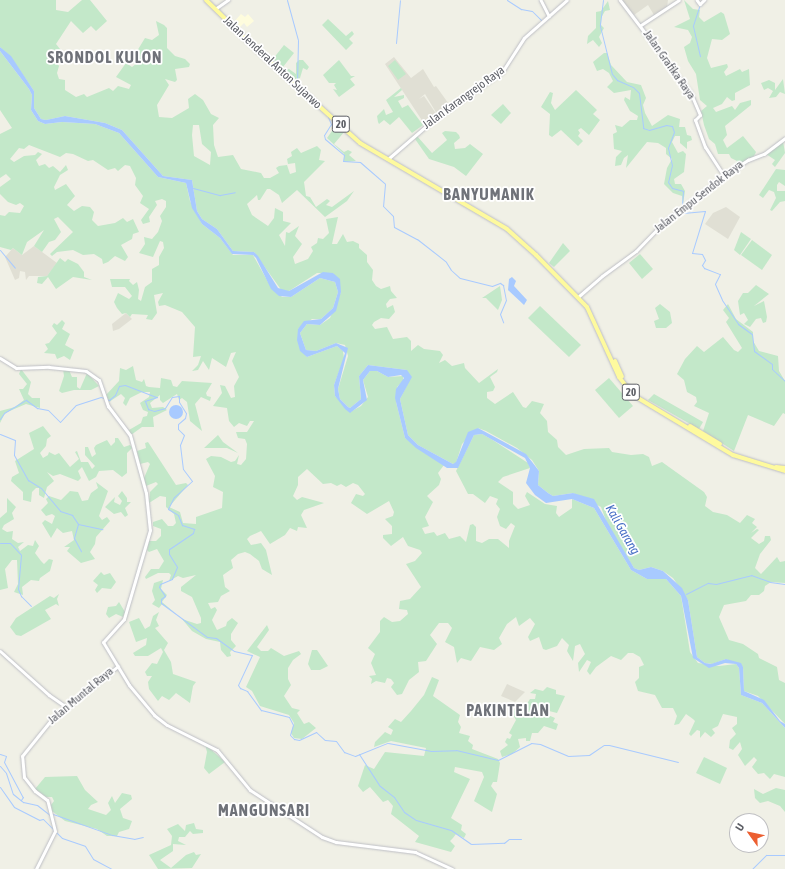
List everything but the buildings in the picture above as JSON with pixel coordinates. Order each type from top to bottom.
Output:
[{"type":"highway","name":"20","points":[[207,0],[216,9]]},
{"type":"highway","name":"Jalan Jenderal Anton Sujarwo","points":[[216,9],[254,47],[360,143],[388,158]]},
{"type":"highway","name":"20","points":[[388,158],[436,188],[512,230],[580,296],[592,310],[624,380],[639,396],[734,453],[751,461],[785,471]]},
{"type":"highway","name":"20","points":[[751,461],[785,468]]},
{"type":"main road","name":"Jalan Karangrejo Raya","points":[[388,158],[433,120],[502,72],[520,43],[567,0]]},
{"type":"main road","name":"Jalan Grafika Raya","points":[[620,0],[641,25],[692,95],[700,115],[696,120],[704,147],[724,176]]},
{"type":"main road","name":"Jalan Empu Sendok Raya","points":[[580,296],[602,276],[636,251],[663,223],[682,210],[724,176]]},
{"type":"main road","points":[[0,358],[16,368],[80,369],[100,382],[107,402],[127,430],[133,443],[142,477],[150,519],[139,572],[124,619],[103,642],[129,685],[159,720],[217,750],[250,790],[319,836],[336,842],[415,852],[452,869]]},
{"type":"main road","points":[[0,651],[48,695],[66,706]]},
{"type":"main road","name":"Jalan Muntal Raya","points":[[36,869],[55,832],[52,815],[46,798],[35,791],[24,777],[21,758],[46,726],[66,706],[118,666]]},
{"type":"street","points":[[216,9],[228,0]]},
{"type":"street","points":[[541,0],[548,16]]},
{"type":"street","points":[[641,25],[679,0]]},
{"type":"street","points":[[697,0],[700,4],[704,0]]},
{"type":"street","name":"Jalan Empu Sendok Raya","points":[[724,176],[748,160],[764,154],[785,138]]},
{"type":"shaded area","points":[[622,0],[668,0],[667,7],[654,15],[648,5],[634,15]]},
{"type":"shaded area","points":[[241,14],[245,17],[248,14],[254,21],[247,27],[244,23],[239,28],[233,23]]},
{"type":"shaded area","points":[[394,57],[411,78],[423,69],[434,87],[436,86],[451,107],[437,114],[425,94],[419,99],[424,96],[437,115],[425,125],[385,64]]},
{"type":"shaded area","points":[[726,207],[740,217],[728,239],[705,224],[713,213]]},
{"type":"shaded area","points":[[34,246],[57,263],[47,276],[29,276],[26,280],[25,272],[20,271],[19,278],[15,280],[5,257],[13,248],[22,255]]},
{"type":"shaded area","points":[[126,313],[132,319],[119,329],[113,331],[112,324]]},
{"type":"shaded area","points":[[507,684],[525,692],[515,702],[501,696]]},
{"type":"green space","points":[[0,0],[56,0],[56,10],[68,12],[82,0],[90,0],[107,21],[96,31],[91,26],[83,33],[71,21],[56,44],[64,54],[61,56],[56,53],[54,58],[59,66],[57,73],[59,79],[65,80],[65,90],[76,97],[84,94],[87,97],[109,88],[113,91],[118,86],[129,89],[131,85],[116,77],[126,63],[132,67],[136,64],[134,56],[145,38],[152,40],[159,35],[156,21],[164,25],[167,28],[167,48],[175,56],[185,59],[190,64],[189,67],[175,69],[177,80],[175,82],[165,79],[169,85],[157,105],[159,117],[172,118],[189,108],[188,99],[195,94],[203,100],[211,114],[219,118],[213,125],[214,145],[218,157],[233,155],[241,169],[261,173],[264,178],[270,178],[279,173],[276,168],[279,166],[287,165],[290,174],[296,172],[295,163],[288,164],[287,159],[292,156],[291,152],[297,148],[301,153],[317,146],[321,150],[319,160],[325,161],[304,182],[306,196],[310,197],[316,207],[327,199],[330,201],[326,205],[332,207],[354,191],[347,201],[325,217],[297,190],[282,203],[279,195],[270,189],[267,189],[260,200],[258,200],[257,195],[247,204],[252,215],[268,226],[274,218],[275,208],[283,212],[283,221],[291,223],[279,235],[285,246],[286,232],[289,233],[299,226],[295,236],[302,244],[293,257],[295,264],[308,259],[313,251],[311,247],[317,243],[318,238],[323,239],[329,233],[326,219],[338,217],[332,244],[337,244],[343,234],[347,242],[353,241],[359,244],[359,248],[367,255],[367,262],[373,270],[372,280],[376,286],[381,289],[390,286],[391,291],[397,298],[390,299],[386,304],[387,308],[393,305],[395,312],[389,319],[381,318],[374,322],[372,325],[375,329],[387,327],[393,339],[407,337],[411,341],[411,351],[418,345],[424,349],[440,351],[443,355],[439,363],[445,360],[452,366],[464,363],[465,368],[479,383],[498,369],[497,372],[490,377],[495,387],[493,391],[487,392],[487,398],[495,404],[513,392],[523,407],[526,408],[532,401],[544,404],[540,413],[547,421],[548,432],[557,440],[558,447],[566,455],[584,449],[609,448],[612,452],[631,455],[643,454],[649,457],[652,466],[662,462],[704,492],[707,497],[705,506],[713,512],[727,515],[740,523],[747,515],[755,519],[752,523],[757,527],[751,533],[757,529],[759,530],[751,538],[759,544],[764,541],[765,536],[770,536],[771,540],[760,554],[755,568],[761,574],[777,557],[780,562],[785,561],[785,583],[771,582],[765,586],[764,591],[759,595],[751,595],[746,601],[724,605],[719,617],[729,640],[743,644],[758,654],[759,658],[777,667],[779,680],[785,683],[785,724],[758,696],[744,691],[743,667],[726,659],[712,664],[705,663],[697,657],[688,600],[673,578],[663,571],[651,567],[639,570],[634,568],[608,526],[601,507],[573,493],[553,496],[548,493],[538,485],[539,471],[532,460],[517,448],[478,428],[462,444],[456,463],[453,464],[418,445],[408,435],[400,399],[408,383],[407,370],[368,365],[359,376],[361,399],[350,408],[348,407],[340,399],[338,389],[348,356],[345,345],[336,343],[316,351],[306,350],[300,333],[307,324],[320,325],[330,318],[341,292],[333,273],[317,273],[289,291],[282,291],[254,252],[233,251],[217,229],[202,219],[197,211],[192,180],[163,176],[122,130],[105,123],[65,116],[46,120],[41,119],[34,108],[34,91],[10,56],[0,47]],"holes":[[[193,125],[199,125],[202,144],[211,152],[210,165],[194,156],[192,135]]]},
{"type":"green space","points":[[684,0],[693,9],[700,10],[699,17],[704,22],[721,12],[724,14],[730,34],[722,40],[712,39],[707,58],[711,68],[727,64],[728,67],[724,72],[726,76],[740,69],[742,72],[749,69],[750,85],[735,93],[735,100],[732,101],[727,97],[722,104],[713,108],[716,112],[732,106],[735,110],[740,103],[751,100],[751,105],[725,126],[727,135],[723,140],[727,148],[743,136],[756,152],[753,158],[732,172],[730,170],[737,161],[731,158],[729,154],[718,154],[715,144],[709,139],[704,125],[701,111],[707,106],[700,100],[696,74],[688,61],[684,47],[690,43],[692,37],[688,30],[674,27],[690,19]]},
{"type":"green space","points":[[608,1],[610,10],[605,11],[601,18],[601,25],[604,28],[599,37],[602,43],[599,47],[593,40],[587,44],[588,36],[596,28],[596,12],[601,11]]},
{"type":"green space","points":[[328,19],[346,36],[352,31],[354,34],[349,39],[353,43],[346,50],[322,25]]},
{"type":"green space","points":[[284,45],[294,53],[283,67],[273,59]]},
{"type":"green space","points":[[0,51],[29,89],[32,95],[31,110],[38,121],[45,124],[62,122],[95,124],[119,133],[158,177],[186,183],[190,201],[202,224],[220,238],[233,255],[253,255],[268,282],[282,297],[291,297],[320,278],[335,282],[338,292],[333,308],[321,319],[312,319],[298,329],[299,347],[307,357],[337,346],[343,351],[344,358],[334,385],[335,396],[350,412],[361,406],[368,397],[363,380],[370,371],[377,371],[388,377],[403,376],[403,381],[397,387],[396,402],[405,438],[444,465],[438,473],[441,479],[439,485],[427,496],[433,502],[425,517],[429,526],[422,528],[425,534],[434,532],[437,536],[445,533],[449,539],[460,536],[466,542],[470,525],[473,524],[476,527],[476,541],[482,543],[489,539],[498,539],[509,548],[509,541],[515,526],[511,523],[506,529],[500,526],[497,517],[500,509],[496,504],[498,499],[490,496],[485,503],[473,494],[468,494],[456,471],[474,435],[482,434],[528,463],[530,468],[503,477],[498,482],[513,492],[513,504],[518,509],[530,505],[525,496],[527,492],[545,504],[557,506],[556,513],[559,517],[572,508],[572,499],[594,508],[631,570],[647,579],[666,579],[681,596],[690,652],[698,663],[719,666],[736,664],[739,668],[741,695],[762,703],[785,728],[785,777],[774,774],[770,779],[764,773],[758,774],[752,767],[757,760],[754,757],[745,766],[738,755],[742,749],[740,742],[733,750],[729,748],[730,740],[736,734],[732,728],[737,724],[737,717],[723,714],[718,726],[712,729],[715,733],[711,737],[705,732],[700,738],[700,731],[697,730],[691,736],[689,734],[695,721],[693,719],[686,714],[679,724],[674,725],[677,716],[673,708],[662,708],[655,695],[638,691],[635,682],[639,678],[639,667],[644,665],[640,657],[633,653],[628,653],[621,660],[611,656],[596,667],[590,675],[587,671],[591,662],[587,660],[579,672],[578,663],[585,654],[580,644],[575,646],[573,661],[567,651],[569,645],[562,638],[557,646],[546,650],[543,649],[539,637],[530,641],[528,637],[535,624],[530,618],[519,626],[516,617],[507,624],[499,638],[502,644],[494,650],[480,647],[471,661],[461,658],[457,663],[454,647],[445,642],[452,628],[448,623],[439,623],[430,635],[437,644],[426,661],[418,662],[419,672],[409,680],[402,694],[397,695],[391,687],[394,683],[391,679],[387,678],[385,683],[376,681],[371,684],[372,679],[369,676],[376,675],[371,663],[375,654],[368,648],[380,632],[380,621],[384,617],[392,622],[400,621],[408,614],[407,610],[399,609],[400,601],[410,599],[421,587],[406,564],[415,561],[422,553],[420,550],[408,546],[403,537],[391,546],[383,538],[383,535],[392,534],[392,526],[385,519],[393,516],[394,512],[389,501],[367,514],[351,503],[356,494],[363,496],[365,494],[358,485],[353,483],[346,487],[341,484],[337,486],[331,483],[323,484],[307,469],[298,477],[298,485],[293,496],[297,500],[302,497],[324,503],[304,510],[301,515],[307,528],[298,527],[297,531],[290,528],[285,535],[270,544],[261,531],[250,536],[247,539],[251,545],[261,543],[266,550],[272,575],[262,569],[259,561],[250,554],[245,552],[238,554],[231,560],[233,568],[223,575],[225,587],[230,591],[221,596],[218,602],[208,603],[211,609],[215,607],[217,610],[212,620],[217,630],[226,626],[227,622],[232,618],[238,623],[231,634],[231,640],[236,646],[230,652],[231,656],[227,657],[221,650],[220,642],[206,639],[192,631],[182,619],[197,624],[201,623],[201,618],[192,597],[181,591],[181,587],[196,575],[183,578],[178,576],[169,581],[171,575],[169,573],[158,573],[146,579],[145,577],[151,569],[159,569],[164,561],[157,549],[149,552],[147,550],[149,541],[156,541],[161,536],[161,529],[153,526],[153,522],[162,519],[168,526],[173,526],[176,523],[174,514],[166,507],[166,497],[160,496],[149,503],[150,492],[158,484],[156,482],[146,486],[144,478],[150,464],[148,462],[140,464],[137,451],[146,448],[145,443],[148,442],[176,485],[186,483],[188,485],[169,507],[180,512],[183,523],[196,524],[196,517],[222,508],[223,492],[213,487],[215,476],[206,459],[211,456],[221,457],[231,462],[235,461],[239,455],[237,464],[241,465],[246,459],[247,444],[245,439],[238,438],[236,432],[247,432],[254,421],[250,421],[247,426],[239,423],[234,427],[229,421],[227,408],[213,406],[222,393],[220,385],[225,386],[231,398],[235,397],[234,386],[239,377],[232,361],[236,352],[231,353],[226,367],[212,358],[209,370],[203,361],[198,370],[192,371],[198,365],[201,356],[193,357],[195,327],[182,312],[165,305],[159,306],[158,302],[163,293],[154,295],[157,313],[152,320],[146,319],[148,315],[132,314],[130,317],[126,313],[122,314],[117,308],[114,302],[118,293],[129,299],[132,296],[125,287],[112,287],[110,279],[130,279],[129,281],[133,285],[137,282],[139,290],[138,299],[141,301],[145,287],[152,282],[152,269],[159,265],[159,257],[164,248],[163,242],[160,241],[153,257],[139,253],[145,244],[144,237],[152,239],[158,232],[162,221],[160,216],[166,207],[166,201],[162,199],[155,201],[157,205],[149,217],[150,222],[143,224],[141,220],[149,209],[140,203],[143,196],[135,185],[136,178],[130,166],[125,165],[118,171],[115,168],[108,170],[93,160],[88,161],[73,154],[66,153],[60,157],[29,145],[24,149],[19,148],[10,159],[14,162],[24,156],[35,155],[38,152],[42,154],[36,160],[39,166],[45,164],[49,168],[53,166],[60,172],[66,165],[68,170],[60,175],[54,187],[55,190],[66,184],[75,196],[67,205],[74,211],[82,206],[90,207],[94,212],[92,220],[98,226],[115,223],[123,218],[127,222],[133,219],[139,232],[133,234],[132,239],[121,245],[128,257],[125,261],[115,256],[103,264],[102,259],[94,254],[83,255],[73,250],[57,252],[52,256],[50,254],[73,232],[58,217],[54,219],[61,232],[55,240],[49,242],[42,252],[34,246],[44,230],[27,242],[22,255],[13,248],[11,250],[0,247],[0,215],[5,216],[9,212],[20,213],[24,206],[20,203],[16,205],[8,202],[0,194],[0,187],[11,179],[6,174],[0,178],[0,134],[12,128],[0,110]]},
{"type":"green space","points":[[604,53],[607,53],[611,65],[627,82],[641,85],[646,98],[643,105],[645,113],[652,126],[668,115],[680,119],[679,127],[685,127],[687,135],[691,136],[692,140],[687,142],[687,149],[680,143],[680,136],[675,136],[672,142],[678,153],[683,151],[686,154],[684,172],[674,179],[675,184],[681,184],[685,191],[683,204],[682,196],[673,193],[664,184],[667,168],[672,159],[666,154],[666,148],[658,143],[647,142],[626,168],[628,155],[624,158],[621,165],[615,166],[616,157],[622,151],[614,149],[613,134],[617,132],[615,125],[622,127],[630,120],[637,120],[638,116],[630,111],[624,100],[625,97],[630,100],[631,90],[614,93],[607,87],[613,81],[609,73],[603,69],[597,71],[593,62]]},
{"type":"green space","points":[[299,60],[303,60],[309,67],[307,70],[303,68],[300,78],[295,79],[285,70],[289,69],[296,74],[296,63]]},
{"type":"green space","points":[[339,60],[351,76],[355,76],[350,79],[355,85],[339,97],[333,89],[337,90],[334,85],[336,83],[329,83],[323,75]]},
{"type":"green space","points":[[395,60],[406,74],[398,80],[388,66]]},
{"type":"green space","points":[[783,79],[785,94],[780,92],[776,97],[769,98],[773,91],[768,88],[764,90],[761,83],[769,80],[775,83],[775,90]]},
{"type":"green space","points":[[401,88],[402,90],[394,97],[404,95],[404,98],[398,101],[402,108],[408,105],[423,125],[412,133],[399,117],[390,125],[384,120],[379,124],[378,122],[377,116],[384,109],[386,115],[393,112],[386,100]]},
{"type":"green space","points":[[576,90],[597,110],[593,114],[600,120],[589,135],[581,128],[578,130],[580,133],[578,136],[583,141],[578,146],[561,130],[552,137],[549,135],[550,114],[541,107],[550,92],[553,93],[551,103],[555,110]]},
{"type":"green space","points":[[503,104],[511,113],[501,124],[491,115]]},
{"type":"green space","points":[[337,124],[345,131],[334,144],[344,152],[348,150],[352,152],[349,155],[356,161],[344,162],[344,154],[327,138]]},
{"type":"green space","points":[[445,131],[456,132],[459,135],[460,138],[454,143],[455,149],[465,148],[470,144],[483,154],[466,176],[454,167],[429,159],[415,139],[417,136],[432,153],[447,140],[442,133]]},
{"type":"green space","points":[[783,141],[785,153],[775,167],[772,164],[775,160],[766,154]]},
{"type":"green space","points":[[776,169],[785,170],[785,186],[779,182],[777,185],[777,191],[785,191],[785,201],[780,202],[772,211],[770,210],[776,198],[774,192],[769,190],[763,198],[759,195]]},
{"type":"green space","points":[[741,232],[751,239],[740,255],[734,250]]},
{"type":"green space","points":[[752,240],[772,255],[762,270],[741,255]]},
{"type":"green space","points":[[563,243],[570,251],[554,267],[549,263]]},
{"type":"green space","points":[[640,254],[653,269],[642,279],[629,263]]},
{"type":"green space","points":[[60,258],[65,262],[68,259],[78,264],[84,272],[84,277],[92,280],[73,277],[56,289],[48,277],[42,284],[37,283],[38,277],[47,276]]},
{"type":"green space","points":[[756,285],[769,294],[754,306],[764,301],[767,317],[766,322],[763,323],[761,318],[756,319],[750,327],[744,324],[748,320],[744,313],[740,315],[738,301],[743,293],[748,293]]},
{"type":"green space","points":[[500,286],[502,300],[498,310],[486,298],[482,298]]},
{"type":"green space","points":[[660,304],[670,312],[672,323],[666,328],[656,328],[654,321],[659,319],[655,308]]},
{"type":"green space","points":[[728,304],[736,319],[753,332],[753,341],[759,351],[778,356],[779,371],[785,381],[785,414],[783,413],[774,426],[748,415],[734,451],[703,431],[709,413],[694,406],[697,402],[696,397],[687,392],[684,380],[677,374],[685,359],[697,346],[704,352],[723,337],[734,350],[738,352],[742,348],[726,322],[729,318],[723,310]]},
{"type":"green space","points":[[540,306],[581,345],[569,357],[528,318]]},
{"type":"green space","points":[[62,320],[65,323],[62,329],[70,334],[65,345],[74,350],[70,360],[64,356],[57,359],[55,354],[44,353],[48,349],[45,344],[49,343],[57,333],[52,326],[54,323],[57,325]]},
{"type":"green space","points":[[133,366],[136,380],[142,382],[144,379],[146,386],[149,387],[160,388],[161,378],[171,380],[173,386],[177,387],[182,381],[212,383],[206,393],[207,396],[211,397],[210,401],[201,397],[195,404],[202,431],[190,421],[187,402],[182,398],[179,400],[177,394],[163,403],[160,400],[160,395],[150,403],[152,408],[163,407],[167,410],[153,417],[154,427],[142,427],[131,435],[129,430],[141,423],[143,417],[147,416],[148,412],[143,410],[140,403],[149,397],[150,392],[142,392],[130,398],[126,406],[123,403],[125,398],[121,394],[109,402],[106,395],[119,381],[120,368],[126,370]]},
{"type":"green space","points":[[21,369],[31,382],[28,394],[32,398],[40,398],[40,408],[26,404],[5,413],[0,423],[0,411],[15,407],[24,400],[19,389],[23,389],[27,384],[19,374]]},
{"type":"green space","points":[[63,369],[69,370],[72,377],[77,377],[77,387],[80,389],[87,373],[99,386],[91,390],[74,390],[62,393],[59,391],[64,376]]},
{"type":"green space","points":[[609,378],[633,406],[619,418],[595,390]]},
{"type":"green space","points":[[654,394],[703,422],[699,429],[648,400]]},
{"type":"green space","points":[[43,426],[51,436],[47,439],[46,446],[40,453],[43,458],[48,455],[49,452],[55,455],[59,453],[70,467],[79,459],[75,452],[77,451],[81,462],[88,462],[92,469],[95,466],[85,455],[85,447],[88,447],[92,457],[96,454],[94,448],[96,445],[107,440],[111,446],[115,442],[115,438],[118,438],[124,447],[130,445],[132,448],[127,453],[127,473],[122,477],[113,470],[99,471],[96,477],[89,481],[82,467],[78,471],[81,478],[78,481],[60,474],[53,476],[47,472],[54,481],[47,487],[44,498],[39,495],[39,488],[36,488],[32,492],[31,502],[23,500],[23,492],[11,481],[12,477],[19,473],[15,461],[34,449],[29,433]]},
{"type":"green space","points":[[218,435],[223,442],[238,453],[227,448],[204,448]]},
{"type":"green space","points":[[96,482],[108,491],[99,516],[102,520],[107,517],[110,521],[96,537],[95,544],[90,552],[95,559],[81,563],[67,551],[70,547],[64,547],[74,540],[72,531],[63,533],[57,528],[51,538],[42,523],[45,520],[52,524],[55,516],[52,514],[46,516],[41,510],[48,503],[46,499],[49,496],[61,500],[70,491],[78,492],[82,501],[88,500],[91,493],[98,488]]},
{"type":"green space","points":[[122,491],[127,498],[127,502],[131,502],[125,508],[128,515],[125,517],[121,512],[114,514],[105,507],[115,497],[114,502],[120,505],[122,501],[118,496]]},
{"type":"green space","points":[[7,498],[16,507],[12,513],[14,519],[4,525],[2,529],[7,532],[13,531],[12,539],[18,543],[24,542],[18,547],[20,551],[28,545],[33,546],[35,540],[39,546],[35,553],[41,561],[44,564],[49,559],[53,560],[50,571],[40,578],[39,581],[31,580],[22,587],[23,595],[14,592],[18,584],[17,560],[12,560],[5,569],[8,588],[0,590],[0,518],[7,512]]},
{"type":"green space","points":[[101,572],[104,575],[110,573],[116,582],[111,589],[102,588],[97,593],[95,590],[98,585],[93,581]]},
{"type":"green space","points":[[163,580],[161,589],[167,595],[162,602],[175,613],[162,604],[159,608],[152,604],[155,600],[152,591],[154,583]]},
{"type":"green space","points":[[59,594],[57,599],[59,606],[56,604],[45,610],[51,619],[21,636],[16,635],[10,627],[16,618],[50,596],[54,598]]},
{"type":"green space","points":[[119,602],[125,612],[123,617],[116,614],[109,618],[106,614],[108,607],[116,606]]},
{"type":"green space","points":[[159,612],[156,620],[159,626],[155,628],[168,643],[164,650],[171,662],[173,674],[196,682],[193,686],[190,703],[176,693],[169,700],[162,696],[158,701],[149,689],[148,682],[152,676],[147,676],[145,672],[152,663],[157,664],[163,652],[161,648],[148,656],[135,656],[133,653],[146,645],[147,638],[136,642],[129,622],[139,618],[145,629],[150,626],[153,616]]},
{"type":"green space","points":[[267,625],[269,630],[257,647],[261,651],[268,651],[271,648],[284,656],[299,651],[301,654],[293,660],[288,668],[288,679],[291,685],[284,696],[292,708],[300,710],[297,713],[304,724],[309,722],[316,728],[302,739],[294,738],[291,733],[294,723],[289,715],[260,706],[252,691],[246,687],[260,657],[247,651]]},
{"type":"green space","points":[[312,650],[317,650],[328,666],[320,670],[311,670],[308,664]]},
{"type":"green space","points":[[432,677],[439,680],[433,696],[460,715],[458,722],[461,727],[459,733],[470,736],[468,741],[473,745],[472,749],[498,759],[500,763],[497,782],[493,782],[491,786],[497,794],[492,812],[474,801],[484,777],[482,772],[455,767],[454,772],[470,779],[451,818],[462,825],[461,830],[466,834],[464,838],[456,834],[450,841],[455,846],[451,852],[415,842],[419,836],[391,814],[393,806],[388,800],[383,802],[370,787],[363,792],[358,786],[365,765],[374,769],[385,752],[424,756],[426,748],[391,741],[374,747],[375,742],[385,732],[391,735],[393,730],[388,727],[395,719],[401,722],[411,711],[424,695]]},
{"type":"green space","points":[[547,687],[556,690],[556,694],[565,696],[557,713],[549,711],[548,715],[555,718],[553,722],[558,724],[556,730],[544,726],[538,733],[532,733],[530,741],[526,741],[526,738],[518,739],[520,747],[512,754],[502,757],[500,751],[508,745],[505,742],[507,738],[510,739],[512,735],[509,733],[516,720],[513,715],[515,708],[520,704],[526,705],[530,699],[535,699],[536,694],[530,693],[535,689],[543,691]]},
{"type":"green space","points":[[205,744],[225,762],[209,774],[204,768],[207,752]]},
{"type":"green space","points":[[704,757],[727,768],[720,784],[696,773]]},
{"type":"green space","points":[[77,776],[85,790],[98,802],[91,805],[88,809],[106,815],[111,810],[108,803],[112,796],[115,803],[122,793],[131,795],[132,799],[120,809],[123,818],[132,821],[129,829],[119,832],[117,836],[107,836],[97,829],[65,821],[52,811],[51,805],[54,801],[52,797],[46,797],[35,789],[45,777]]},
{"type":"green space","points":[[776,788],[785,790],[785,812],[780,806],[768,801],[760,803],[755,798],[754,789],[763,794]]},
{"type":"green space","points":[[194,823],[196,829],[203,830],[203,833],[193,834],[190,831],[185,837],[179,837],[178,841],[186,845],[173,844],[173,851],[160,860],[171,868],[186,855],[194,852],[196,855],[201,854],[192,868],[158,869],[149,855],[171,845],[172,836],[167,829],[178,824],[185,831],[186,825]]},
{"type":"water","points":[[0,47],[11,56],[34,91],[34,108],[41,119],[46,120],[65,116],[105,123],[122,130],[163,176],[192,180],[197,211],[202,219],[217,229],[233,251],[254,252],[278,288],[289,291],[323,272],[333,273],[340,279],[341,292],[336,311],[320,325],[307,324],[300,333],[306,350],[316,351],[336,343],[348,348],[338,389],[340,399],[348,407],[350,408],[361,399],[359,376],[368,365],[407,370],[412,377],[400,399],[408,435],[418,445],[453,464],[456,462],[468,432],[478,428],[526,454],[539,471],[538,485],[548,493],[553,496],[573,493],[594,499],[634,568],[639,570],[651,567],[663,571],[682,588],[688,600],[697,657],[705,663],[711,664],[726,659],[741,663],[743,667],[744,691],[764,700],[780,721],[785,724],[785,728],[762,703],[741,695],[739,668],[736,664],[725,663],[709,668],[693,658],[681,596],[666,579],[647,579],[631,570],[594,508],[572,499],[546,503],[535,495],[526,483],[530,468],[525,458],[482,434],[474,435],[458,468],[447,468],[416,448],[405,438],[395,398],[396,389],[404,378],[401,375],[388,377],[377,371],[370,371],[363,380],[367,400],[350,413],[345,409],[335,396],[334,385],[345,353],[337,346],[307,357],[300,351],[297,340],[298,329],[304,321],[321,319],[333,308],[338,292],[335,282],[320,278],[291,297],[279,296],[271,289],[256,258],[253,255],[232,254],[220,238],[202,224],[192,208],[186,183],[158,177],[119,133],[95,124],[62,122],[45,124],[38,121],[31,110],[32,95],[29,89],[0,51]]},
{"type":"water","points":[[512,277],[516,281],[514,286],[527,300],[524,305],[508,290],[509,279]]},
{"type":"water","points":[[173,405],[179,405],[183,409],[183,415],[179,419],[173,419],[169,415],[169,409]]},
{"type":"waterway","points":[[287,0],[298,40],[297,85]]},
{"type":"waterway","points":[[396,43],[400,0]]},
{"type":"waterway","points":[[507,0],[521,9],[532,11],[541,20]]},
{"type":"waterway","points":[[603,0],[600,26],[612,74],[617,80],[633,87],[639,93],[643,128],[649,130],[666,125],[672,126],[674,132],[668,148],[672,165],[668,182],[672,188],[683,191],[682,206]]},
{"type":"waterway","points":[[700,4],[693,26],[700,56]]},
{"type":"waterway","points":[[328,117],[331,124],[324,135],[325,139],[344,155],[343,161],[360,162],[385,184],[383,206],[393,216],[394,227],[417,239],[446,262],[451,270],[460,278],[492,286],[500,283],[503,285],[506,300],[500,314],[503,322]]},
{"type":"waterway","points":[[193,188],[220,195],[235,192]]},
{"type":"waterway","points":[[682,209],[683,213],[705,211],[692,253],[702,254],[705,260],[702,265],[704,268],[720,274],[715,284],[722,300],[738,324],[752,334],[754,351],[772,364],[772,369],[785,381]]},
{"type":"waterway","points":[[0,250],[15,268]]},
{"type":"waterway","points":[[0,419],[4,413],[26,400],[37,408],[48,410],[60,422],[76,405],[101,397],[109,400],[115,395],[119,386],[125,385],[157,397],[145,401],[148,409],[154,411],[165,408],[172,397],[179,396],[179,402],[186,413],[185,418],[178,424],[178,429],[184,435],[180,445],[183,469],[192,481],[174,497],[168,509],[178,515],[182,525],[194,529],[193,533],[169,549],[169,554],[177,567],[172,579],[160,584],[159,587],[165,596],[161,599],[161,603],[207,637],[216,638],[234,651],[252,655],[238,685],[240,688],[247,691],[261,710],[289,717],[293,725],[290,735],[294,739],[299,740],[316,732],[325,740],[336,741],[344,752],[355,756],[388,743],[431,751],[456,750],[498,760],[531,743],[540,744],[568,756],[589,755],[604,745],[609,745],[678,762]]},
{"type":"waterway","points":[[0,434],[15,440],[14,455],[28,480],[41,488],[60,511],[72,515],[78,524],[102,529]]},
{"type":"waterway","points":[[78,524],[74,538],[81,551]]},
{"type":"waterway","points":[[0,543],[10,543],[21,555],[18,589],[21,596],[31,606]]},
{"type":"waterway","points":[[686,594],[708,583],[716,584],[751,575],[770,582],[785,584]]},
{"type":"waterway","points":[[0,754],[6,756],[4,762],[23,797],[21,800]]},
{"type":"waterway","points":[[359,754],[380,786],[394,797],[404,812],[416,820],[451,830],[471,844],[504,843],[509,839],[521,839]]},
{"type":"waterway","points":[[0,766],[6,773],[13,794],[23,802],[37,805],[50,815]]},
{"type":"waterway","points":[[0,787],[14,807],[39,820],[43,819],[62,838],[85,846],[93,859],[112,869]]},
{"type":"waterway","points":[[53,814],[112,835],[134,839],[143,837]]},
{"type":"waterway","points":[[752,869],[766,855],[785,855]]},
{"type":"district","name":"SRONDOL KULON","points":[[105,57]]},
{"type":"district","name":"BANYUMANIK","points":[[489,194]]},
{"type":"district","name":"PAKINTELAN","points":[[508,710]]},
{"type":"district","name":"MANGUNSARI","points":[[264,810]]},
{"type":"water label","name":"Kali Garang","points":[[622,530]]}]
